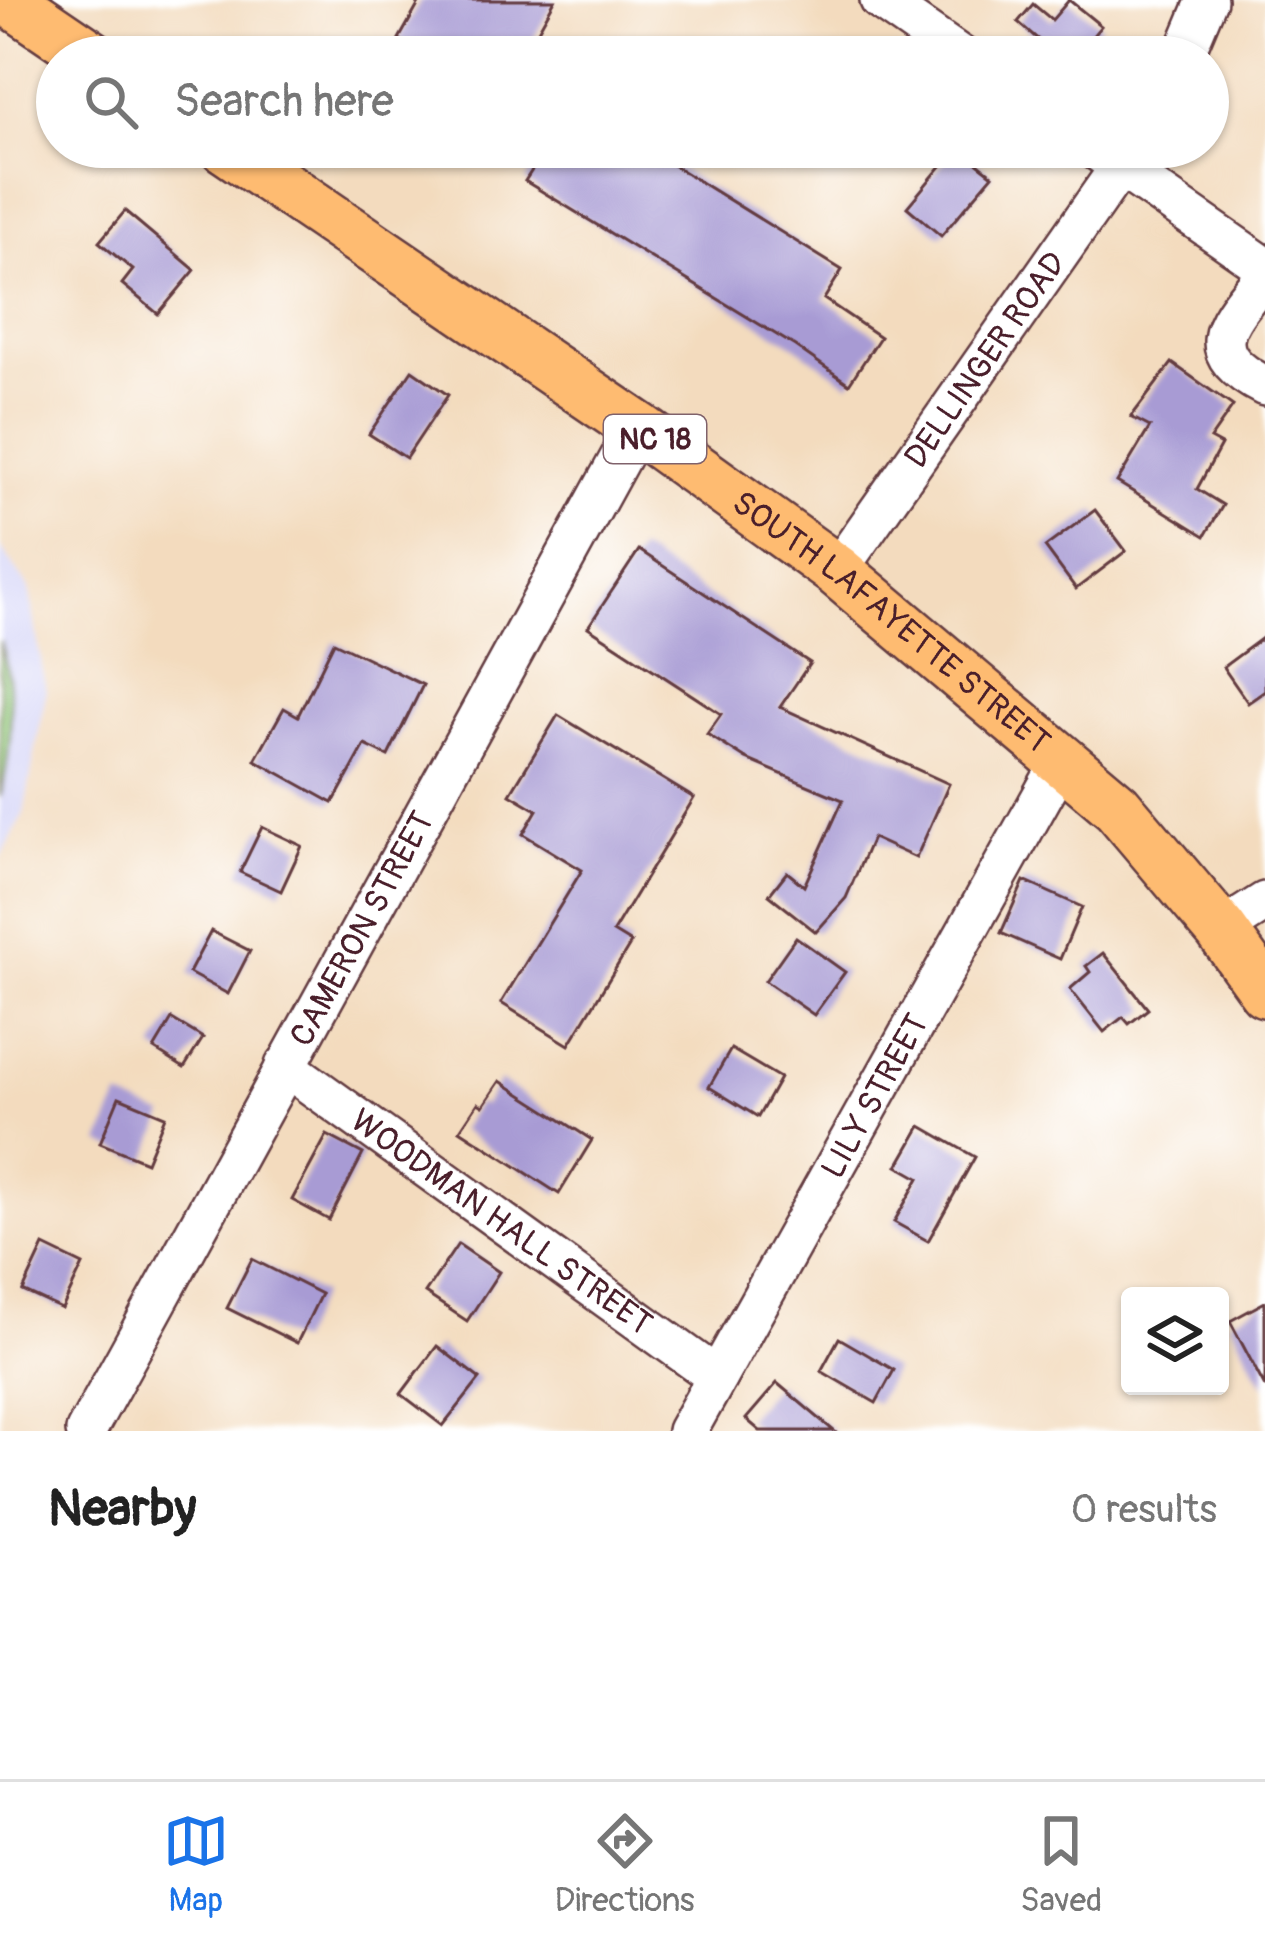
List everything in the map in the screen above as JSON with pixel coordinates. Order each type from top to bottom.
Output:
[{"type":"main road","points":[[9,0],[62,36]]},
{"type":"main road","name":"SOUTH LAFAYETTE STREET","points":[[256,168],[637,427],[838,572],[1117,807],[1250,960]]},
{"type":"street","points":[[880,0],[932,36]]},
{"type":"street","points":[[1192,36],[1207,0]]},
{"type":"street","name":"DELLINGER ROAD","points":[[838,572],[1107,168]]},
{"type":"street","points":[[1134,168],[1265,271],[1229,320],[1223,349],[1231,365],[1265,386]]},
{"type":"street","name":"CAMERON STREET","points":[[86,1431],[637,427]]},
{"type":"street","name":"LILY STREET","points":[[687,1431],[1063,759]]},
{"type":"street","points":[[1250,960],[1265,902]]},
{"type":"street","name":"WOODMAN HALL STREET","points":[[285,1066],[717,1377]]},
{"type":"shaded area","points":[[0,546],[29,588],[46,692],[24,813],[0,858]]},
{"type":"green space","points":[[0,641],[10,719],[0,797]]},
{"type":"building","points":[[421,0],[555,0],[535,36],[401,36]]},
{"type":"building","points":[[1069,0],[1101,26],[1093,36],[1034,36],[1018,22],[1033,4],[1052,20]]},
{"type":"building","points":[[533,168],[678,168],[842,270],[824,299],[880,337],[849,384],[525,181]]},
{"type":"building","points":[[940,168],[984,168],[993,175],[941,236],[907,207]]},
{"type":"building","points":[[125,211],[195,270],[158,314],[122,284],[133,270],[99,242]]},
{"type":"building","points":[[1172,363],[1233,406],[1210,439],[1221,445],[1197,489],[1223,505],[1205,536],[1117,482],[1150,427],[1131,417]]},
{"type":"building","points":[[412,370],[448,395],[406,458],[369,434]]},
{"type":"building","points":[[1095,510],[1126,551],[1076,589],[1045,547]]},
{"type":"building","points":[[639,550],[810,663],[780,707],[949,784],[916,858],[872,838],[846,898],[816,932],[769,895],[787,872],[804,886],[843,800],[746,759],[707,734],[721,714],[588,627]]},
{"type":"building","points":[[1265,636],[1265,691],[1248,703],[1223,667]]},
{"type":"building","points":[[334,642],[423,685],[388,756],[365,745],[333,803],[255,760],[284,708],[298,716]]},
{"type":"building","points":[[558,715],[694,798],[613,932],[631,943],[569,1045],[501,1003],[582,870],[523,834],[537,810],[510,794]]},
{"type":"building","points":[[262,827],[302,846],[281,891],[240,872]]},
{"type":"building","points":[[1024,881],[1082,907],[1060,959],[1001,933]]},
{"type":"building","points":[[211,931],[250,951],[228,994],[189,973]]},
{"type":"building","points":[[796,937],[845,972],[814,1015],[765,981]]},
{"type":"building","points":[[1103,953],[1148,1009],[1129,1024],[1123,1017],[1104,1032],[1070,989],[1090,972],[1086,966]]},
{"type":"building","points":[[172,1019],[203,1038],[184,1068],[154,1049]]},
{"type":"building","points":[[731,1049],[780,1078],[758,1117],[709,1087]]},
{"type":"building","points":[[500,1081],[592,1140],[559,1194],[460,1130]]},
{"type":"building","points":[[119,1097],[165,1116],[146,1162],[100,1143]]},
{"type":"building","points":[[921,1126],[975,1157],[928,1241],[894,1222],[919,1178],[898,1166]]},
{"type":"building","points":[[327,1135],[363,1154],[329,1220],[292,1200]]},
{"type":"building","points":[[458,1244],[499,1272],[467,1321],[425,1293]]},
{"type":"building","points":[[44,1246],[83,1265],[62,1309],[23,1291]]},
{"type":"building","points":[[252,1259],[321,1294],[297,1343],[227,1308]]},
{"type":"building","points":[[1265,1302],[1265,1387],[1230,1321]]},
{"type":"building","points":[[839,1338],[894,1370],[876,1403],[821,1371]]},
{"type":"building","points":[[437,1346],[480,1379],[443,1426],[401,1394]]},
{"type":"building","points":[[777,1383],[834,1431],[760,1431],[746,1419]]}]
